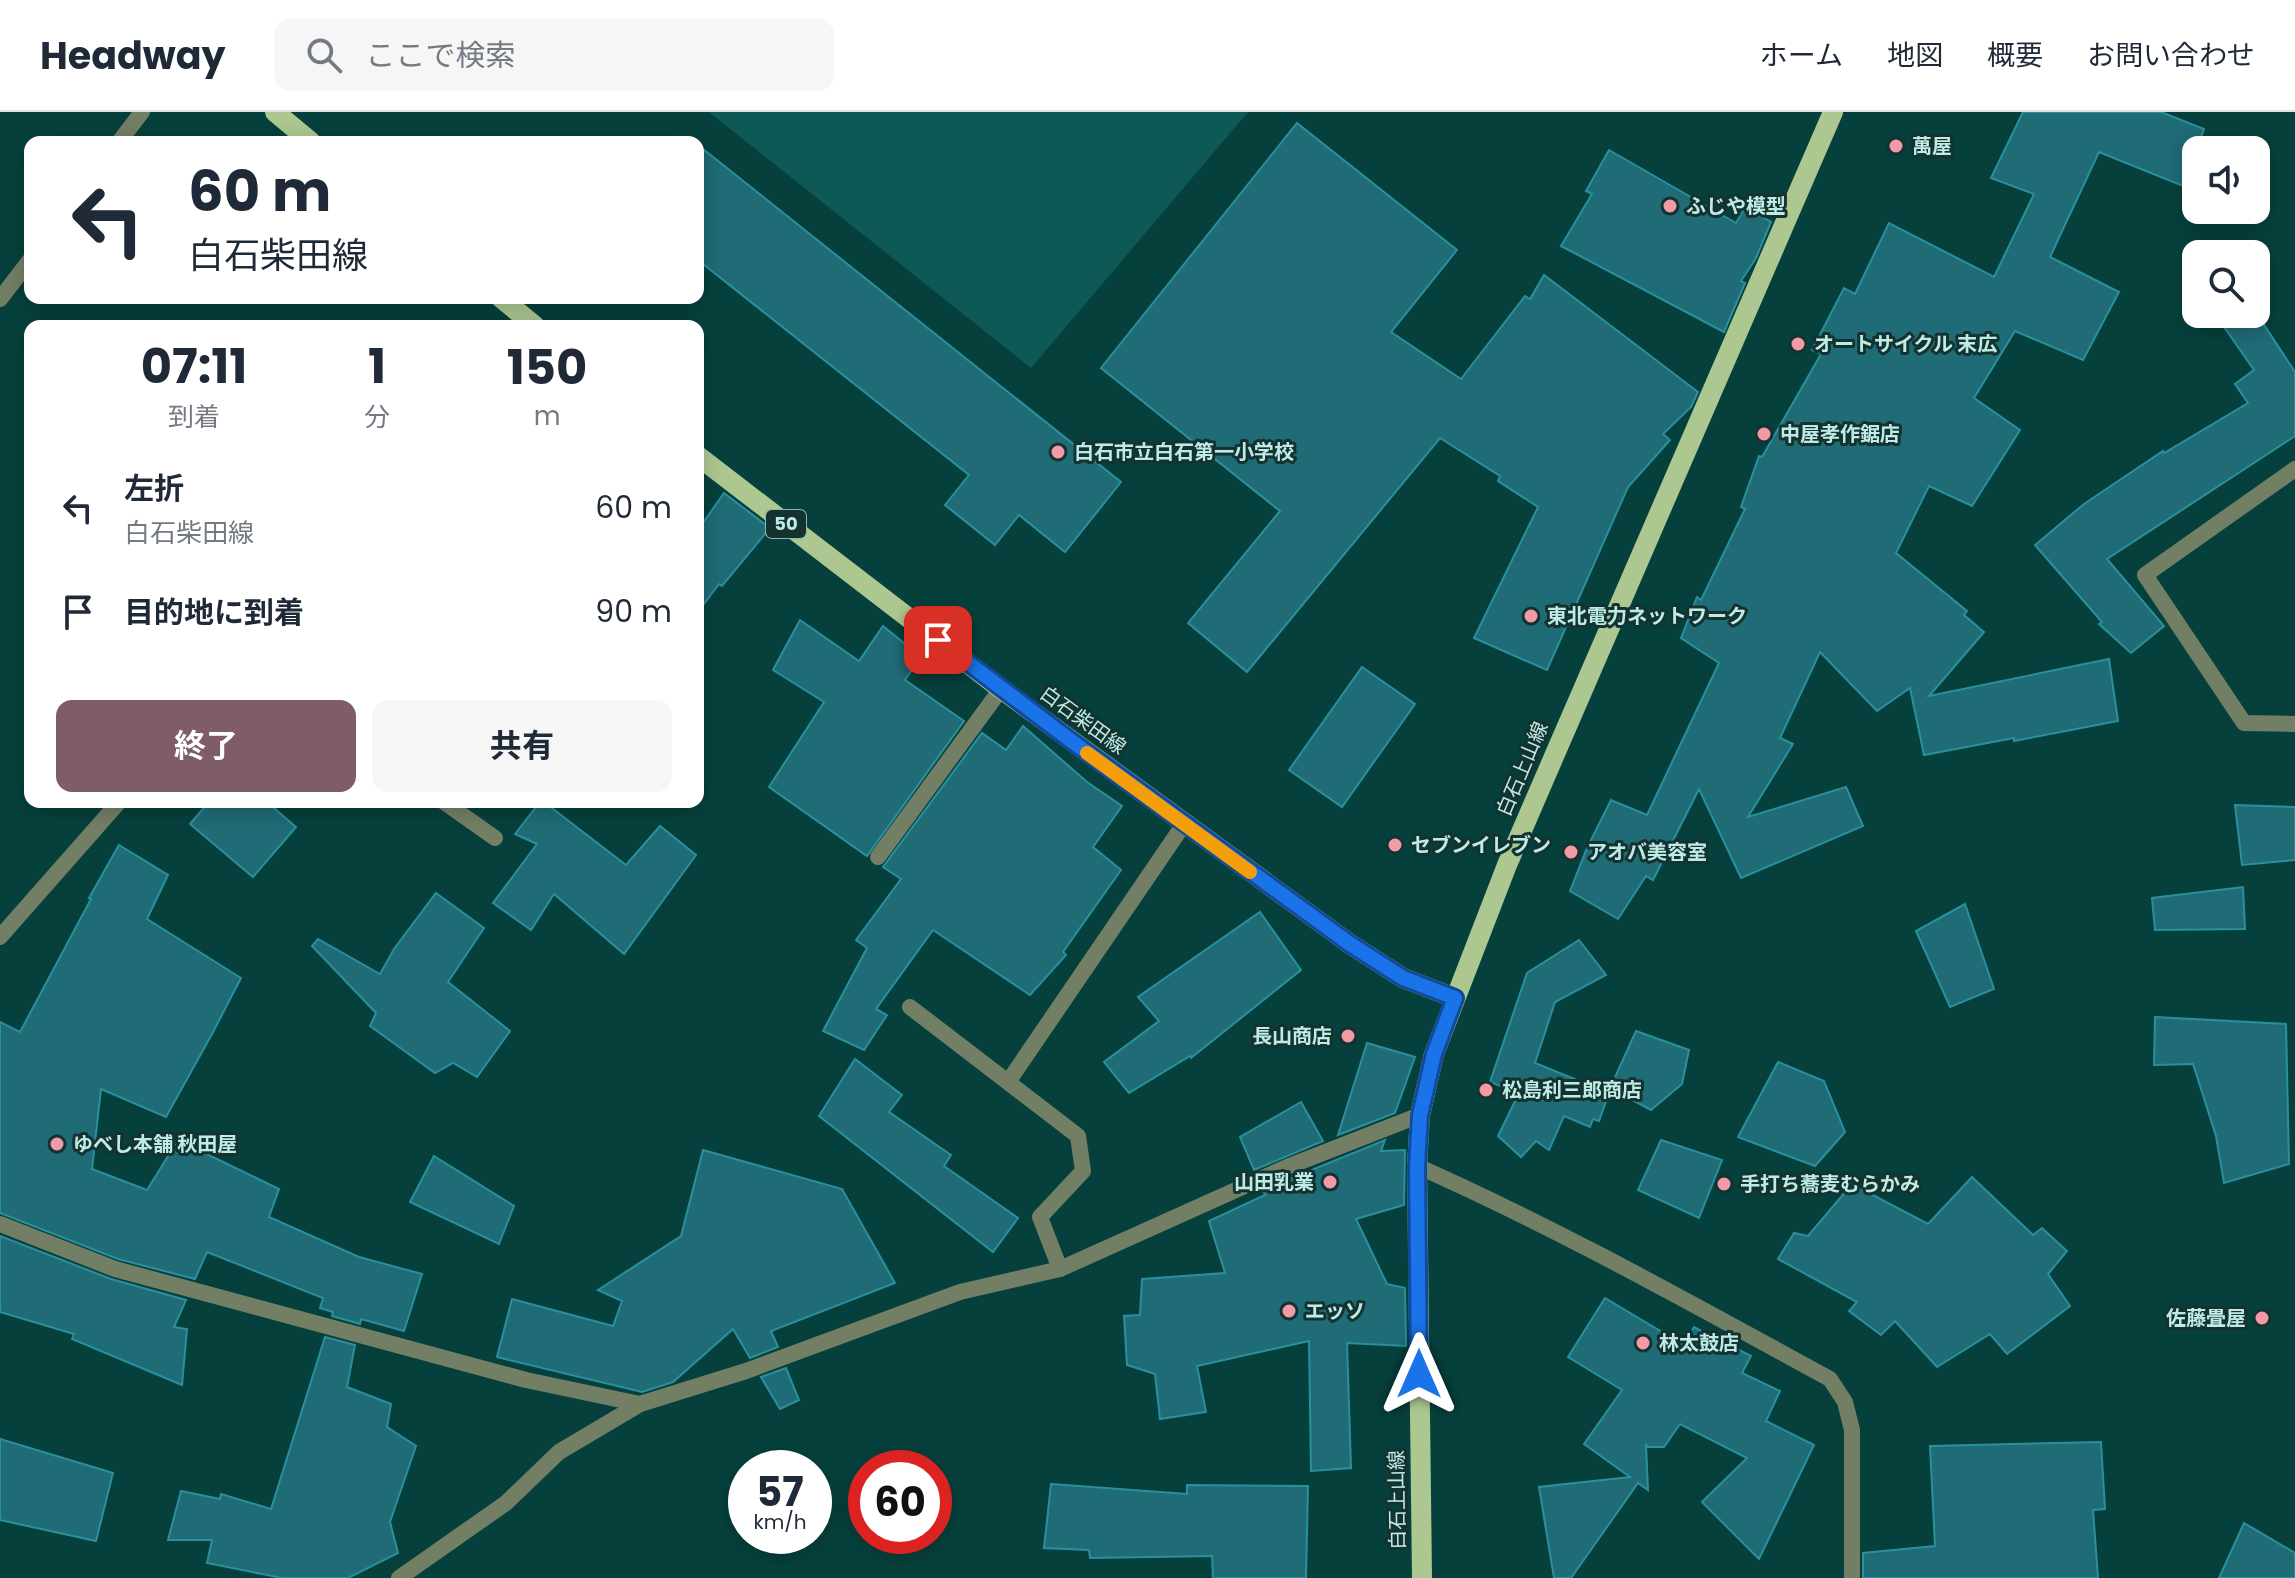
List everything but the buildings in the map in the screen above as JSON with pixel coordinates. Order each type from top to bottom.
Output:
[{"type":"main road","points":[[275,112],[304,136]]},
{"type":"main road","name":"白石上山線","points":[[1422,1578],[1417,1166],[1420,1115],[1434,1054],[1507,865],[1833,112]]},
{"type":"main road","points":[[508,304],[528,320]]},
{"type":"main road","name":"白石柴田線","points":[[704,461],[1001,689],[1350,944],[1403,978],[1455,998]]},
{"type":"street","points":[[124,136],[142,112]]},
{"type":"street","points":[[0,299],[24,268]]},
{"type":"street","points":[[2295,469],[2145,575],[2244,723],[2295,724]]},
{"type":"street","points":[[878,857],[1001,689]]},
{"type":"street","points":[[0,937],[114,808]]},
{"type":"street","points":[[452,808],[495,838]]},
{"type":"street","points":[[1008,1082],[1184,824]]},
{"type":"street","points":[[910,1007],[1078,1136],[1083,1171],[1040,1217],[1060,1269]]},
{"type":"street","points":[[399,1578],[506,1503],[559,1452],[640,1404],[746,1371],[960,1292],[1060,1269],[1287,1167],[1420,1115]]},
{"type":"street","points":[[1417,1166],[1496,1201],[1601,1254],[1830,1379],[1845,1402],[1852,1430],[1852,1578]]},
{"type":"street","points":[[0,1224],[115,1269],[526,1380],[640,1404]]},
{"type":"shaded area","points":[[709,112],[1248,112],[1031,368]]},
{"type":"slow traffic","points":[[1087,753],[1250,872]]},
{"type":"place","name":"萬屋","points":[[1896,146]]},
{"type":"place","name":"ふじや模型","points":[[1670,206]]},
{"type":"place","name":"オートサイクル 末広","points":[[1798,344]]},
{"type":"place","name":"中屋孝作鋸店","points":[[1764,434]]},
{"type":"place","name":"白石市立白石第一小学校","points":[[1058,452]]},
{"type":"place","name":"東北電力ネットワーク","points":[[1531,616]]},
{"type":"place","name":"セブンイレブン","points":[[1395,845]]},
{"type":"place","name":"アオバ美容室","points":[[1571,852]]},
{"type":"place","name":"長山商店","points":[[1348,1036]]},
{"type":"place","name":"松島利三郎商店","points":[[1486,1090]]},
{"type":"place","name":"ゆべし本舗 秋田屋","points":[[57,1144]]},
{"type":"place","name":"山田乳業","points":[[1330,1182]]},
{"type":"place","name":"手打ち蕎麦むらかみ","points":[[1724,1184]]},
{"type":"place","name":"エッソ","points":[[1289,1311]]},
{"type":"place","name":"佐藤畳屋","points":[[2262,1318]]},
{"type":"place","name":"林太鼓店","points":[[1643,1343]]},
{"type":"route","points":[[938,640],[1350,944],[1403,978],[1455,998],[1434,1054],[1420,1115],[1417,1166],[1419,1374]]}]
